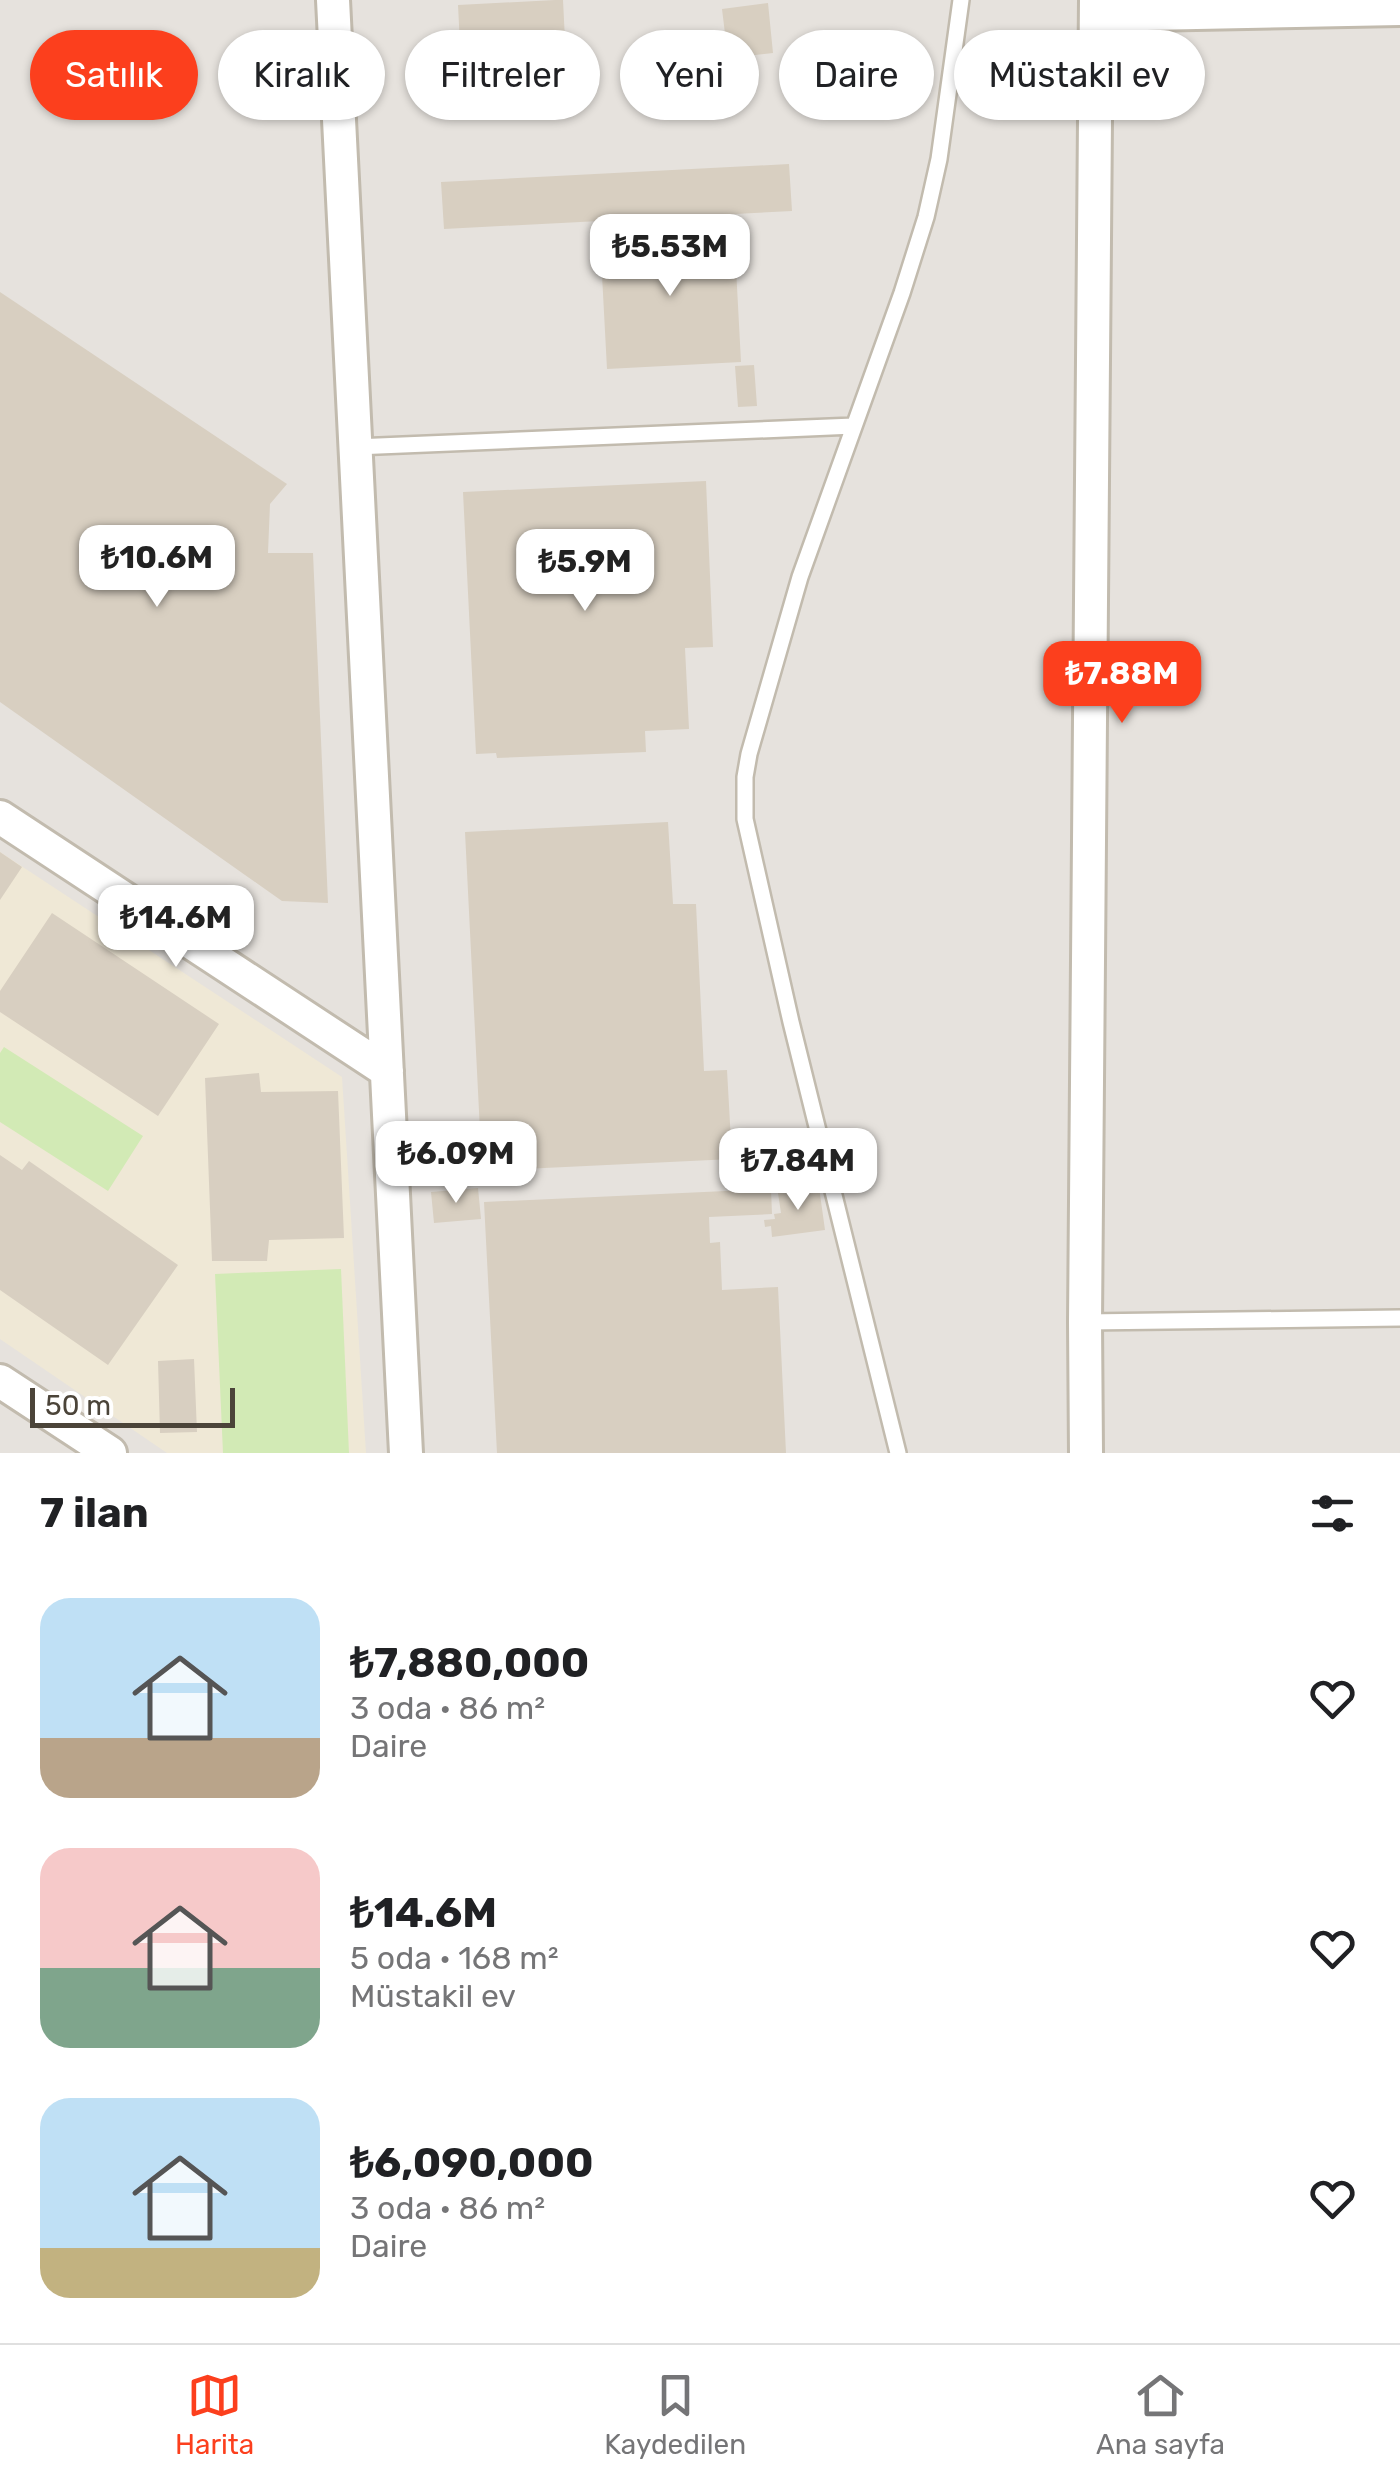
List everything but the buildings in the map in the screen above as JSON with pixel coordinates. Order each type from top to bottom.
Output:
[{"type":"street","points":[[333,0],[406,1453]]},
{"type":"street","points":[[1086,1453],[1096,8],[1400,9]]},
{"type":"street","points":[[0,817],[387,1071]]},
{"type":"street","points":[[0,1381],[110,1453]]},
{"type":"lane","points":[[898,1453],[791,1022],[745,819],[744,798],[749,754],[800,576],[926,217],[939,159],[961,0]]},
{"type":"lane","points":[[356,447],[854,426]]},
{"type":"lane","points":[[1085,1322],[1400,1318]]},
{"type":"shaded area","points":[[0,0],[1400,0],[1400,1453],[0,1453]]},
{"type":"shaded area","points":[[0,852],[342,1077],[366,1453],[167,1453],[0,1339]]},
{"type":"green space","points":[[4,1047],[143,1136],[108,1191],[0,1122],[0,1053]]},
{"type":"green space","points":[[341,1269],[349,1453],[223,1453],[215,1274]]}]
